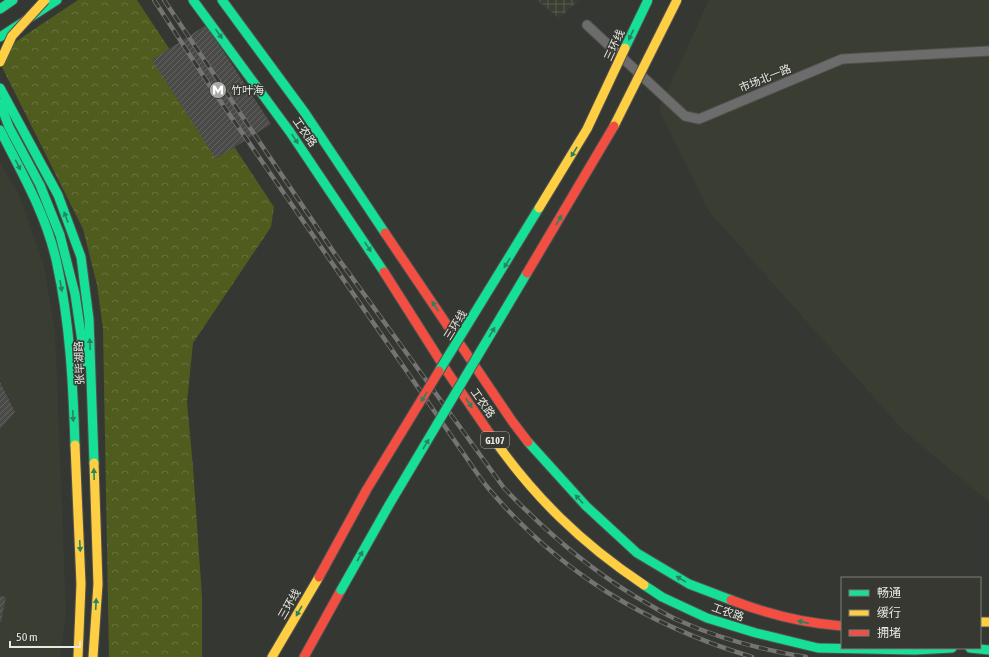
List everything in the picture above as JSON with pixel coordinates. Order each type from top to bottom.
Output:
[{"type":"main road","points":[[0,8],[13,0]]},
{"type":"main road","points":[[0,62],[10,37],[21,23],[44,0]]},
{"type":"main road","points":[[0,27],[44,0]]},
{"type":"main road","points":[[0,37],[57,0]]},
{"type":"main road","name":"工农路","points":[[193,0],[290,132],[408,306],[448,373],[513,466],[549,508],[608,561],[662,597],[707,618],[756,634],[818,648],[841,648]]},
{"type":"main road","name":"工农路","points":[[222,0],[305,113],[512,421],[538,455],[586,506],[637,553],[689,584],[748,607],[807,623],[841,626]]},
{"type":"main road","name":"三环线","points":[[272,657],[319,577],[367,489],[587,129],[648,0]]},
{"type":"main road","points":[[304,657],[389,505],[623,111],[677,0]]},
{"type":"main road","name":"张毕湖路","points":[[0,88],[58,195],[81,257],[89,319],[98,584],[93,657]]},
{"type":"main road","points":[[0,103],[9,127],[52,210],[68,264],[77,309],[83,352],[91,387]]},
{"type":"main road","name":"张毕湖路","points":[[0,130],[35,199],[47,230],[57,263],[64,304],[72,395],[81,576],[78,657]]},
{"type":"main road","name":"工农路","points":[[866,649],[934,649]]},
{"type":"street","name":"市场北一路","points":[[587,25],[685,116],[699,119],[842,59],[989,51]]},
{"type":"shaded area","points":[[537,0],[579,0],[559,18]]},
{"type":"shaded area","points":[[709,0],[989,0],[989,502],[902,429],[708,210],[659,109]]},
{"type":"shaded area","points":[[0,163],[20,197],[44,267],[55,332],[66,613],[60,657],[0,657]]},
{"type":"green space","points":[[78,0],[137,0],[274,207],[271,227],[193,343],[187,402],[202,597],[202,657],[109,657],[103,329],[97,285],[83,229],[0,63],[0,52]]},
{"type":"building","points":[[206,25],[271,124],[216,159],[152,60]]},
{"type":"building","points":[[0,382],[15,412],[0,429]]},
{"type":"building","points":[[0,596],[6,597],[1,622],[0,622]]},
{"type":"railway","points":[[154,0],[212,89],[481,479],[516,519],[545,546],[576,571],[641,612],[713,644],[752,657]]},
{"type":"railway","points":[[164,0],[335,254],[504,488],[572,552],[629,593],[665,614],[726,638],[774,651],[806,657]]},
{"type":"traffic: fast","points":[[0,9],[13,0]]},
{"type":"traffic: fast","points":[[0,37],[57,0]]},
{"type":"traffic: fast","points":[[193,0],[290,132],[384,272]]},
{"type":"traffic: fast","points":[[222,0],[305,113],[385,233]]},
{"type":"traffic: fast","points":[[625,48],[648,0]]},
{"type":"traffic: fast","points":[[0,88],[58,195],[81,257],[89,319],[94,463]]},
{"type":"traffic: fast","points":[[0,103],[9,127],[40,185],[60,235],[75,294],[85,362]]},
{"type":"traffic: fast","points":[[0,130],[33,195],[53,246],[68,331],[75,445]]},
{"type":"traffic: fast","points":[[439,371],[539,208]]},
{"type":"traffic: fast","points":[[341,590],[389,505],[527,273]]},
{"type":"traffic: fast","points":[[528,442],[586,506],[637,553],[689,584],[731,600]]},
{"type":"traffic: fast","points":[[644,585],[662,597],[707,618],[756,633],[818,648],[841,648]]},
{"type":"traffic: fast","points":[[866,649],[934,649]]},
{"type":"traffic: fast","points":[[980,649],[989,650]]},
{"type":"traffic: slow","points":[[0,62],[12,36],[45,0]]},
{"type":"traffic: slow","points":[[614,126],[677,0]]},
{"type":"traffic: slow","points":[[539,208],[587,129],[625,48]]},
{"type":"traffic: slow","points":[[490,434],[524,478],[560,517],[600,553],[644,585]]},
{"type":"traffic: slow","points":[[75,445],[81,584],[78,657]]},
{"type":"traffic: slow","points":[[93,657],[98,584],[94,463]]},
{"type":"traffic: slow","points":[[272,657],[319,577]]},
{"type":"traffic: slow","points":[[981,622],[989,622]]},
{"type":"traffic: jam","points":[[527,273],[614,126]]},
{"type":"traffic: jam","points":[[385,233],[512,421],[528,442]]},
{"type":"traffic: jam","points":[[384,272],[448,373],[490,434]]},
{"type":"traffic: jam","points":[[319,577],[367,489],[439,371]]},
{"type":"traffic: jam","points":[[304,657],[341,590]]},
{"type":"traffic: jam","points":[[731,600],[758,610],[785,617],[813,623],[841,626]]},
{"type":"place","name":"竹叶海","points":[[218,90]]}]
